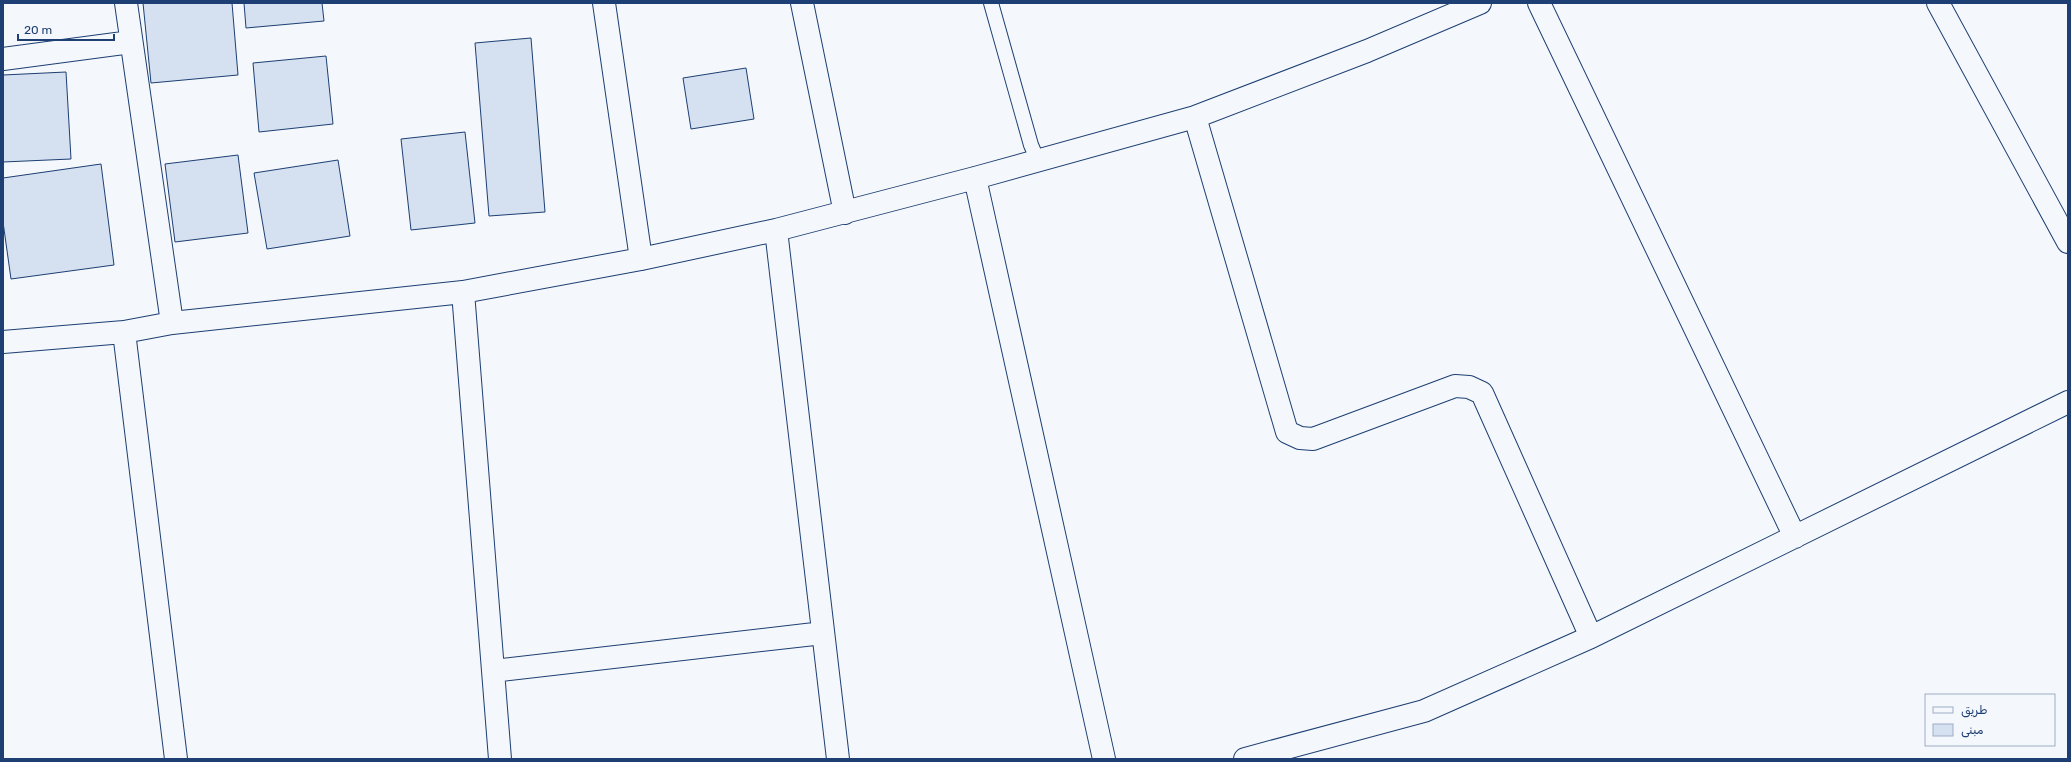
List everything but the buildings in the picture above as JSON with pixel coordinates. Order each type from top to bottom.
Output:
[{"type":"street","points":[[126,3],[172,323]]},
{"type":"street","points":[[604,3],[641,259]]},
{"type":"street","points":[[802,3],[845,213]]},
{"type":"street","points":[[3,342],[124,332],[172,323],[463,292],[641,259],[776,230],[975,178],[1195,117],[1367,51],[1480,3]]},
{"type":"street","points":[[1539,3],[1795,537]]},
{"type":"street","points":[[1938,3],[2068,242]]},
{"type":"street","points":[[3,59],[131,42]]},
{"type":"street","points":[[1195,117],[1287,432],[1300,438],[1313,439],[1455,386],[1469,387],[1482,393],[1591,637]]},
{"type":"street","points":[[975,178],[1104,759]]},
{"type":"street","points":[[776,230],[838,759]]},
{"type":"street","points":[[463,292],[500,759]]},
{"type":"street","points":[[124,332],[176,759]]},
{"type":"street","points":[[1245,759],[1424,711],[1591,637],[2068,402]]},
{"type":"street","points":[[493,670],[823,633]]},
{"type":"lane","points":[[991,3],[1031,145],[1038,161]]}]
